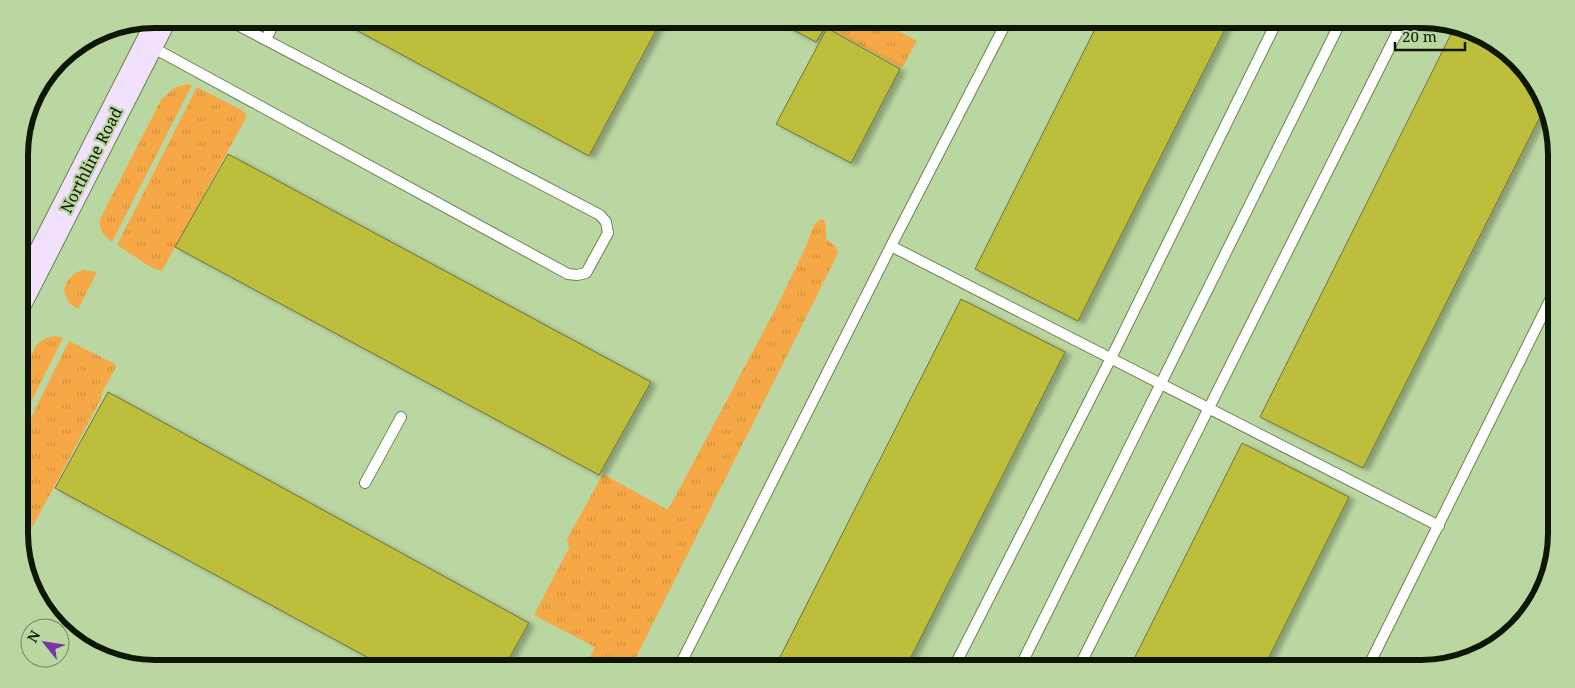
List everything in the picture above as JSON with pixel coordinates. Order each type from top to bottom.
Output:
[{"type":"main road","name":"Northline Road","points":[[28,282],[158,28]]},
{"type":"lane","points":[[149,45],[568,274],[586,273],[608,233],[606,222],[600,215],[244,28]]},
{"type":"lane","points":[[266,39],[272,28]]},
{"type":"lane","points":[[683,660],[890,246],[1003,28]]},
{"type":"lane","points":[[959,660],[1111,358],[1274,28]]},
{"type":"lane","points":[[1023,660],[1338,28]]},
{"type":"lane","points":[[1082,660],[1399,28]]},
{"type":"lane","points":[[890,246],[1439,526]]},
{"type":"lane","points":[[1372,660],[1548,304]]},
{"type":"lane","points":[[364,483],[401,417]]},
{"type":"green space","points":[[829,28],[892,28],[917,41],[902,68]]},
{"type":"green space","points":[[187,84],[192,85],[112,242],[102,232],[100,219],[161,100],[174,88]]},
{"type":"green space","points":[[197,87],[243,111],[246,114],[246,118],[162,271],[152,268],[117,245]]},
{"type":"green space","points":[[820,219],[824,220],[826,239],[835,246],[838,253],[634,660],[588,660],[595,647],[534,615],[569,548],[567,539],[603,474],[668,510],[775,310],[803,253],[814,225]]},
{"type":"green space","points":[[83,270],[97,272],[78,309],[68,302],[64,290],[70,277]]},
{"type":"green space","points":[[56,336],[63,338],[28,408],[28,362],[36,345],[44,339]]},
{"type":"green space","points":[[69,341],[115,364],[116,367],[102,393],[101,399],[33,526],[28,528],[28,424]]},
{"type":"building","points":[[353,28],[657,28],[589,156]]},
{"type":"building","points":[[790,28],[824,28],[816,42]]},
{"type":"building","points":[[827,28],[900,69],[851,163],[776,124]]},
{"type":"building","points":[[1096,28],[1225,28],[1078,321],[975,269]]},
{"type":"building","points":[[1452,32],[1484,44],[1498,54],[1521,77],[1531,91],[1541,115],[1363,468],[1260,417]]},
{"type":"building","points":[[228,154],[651,382],[599,475],[175,247]]},
{"type":"building","points":[[961,299],[1065,352],[910,660],[779,660]]},
{"type":"building","points":[[108,392],[529,623],[508,660],[372,660],[55,488]]},
{"type":"building","points":[[1242,443],[1349,497],[1268,660],[1134,660]]}]
